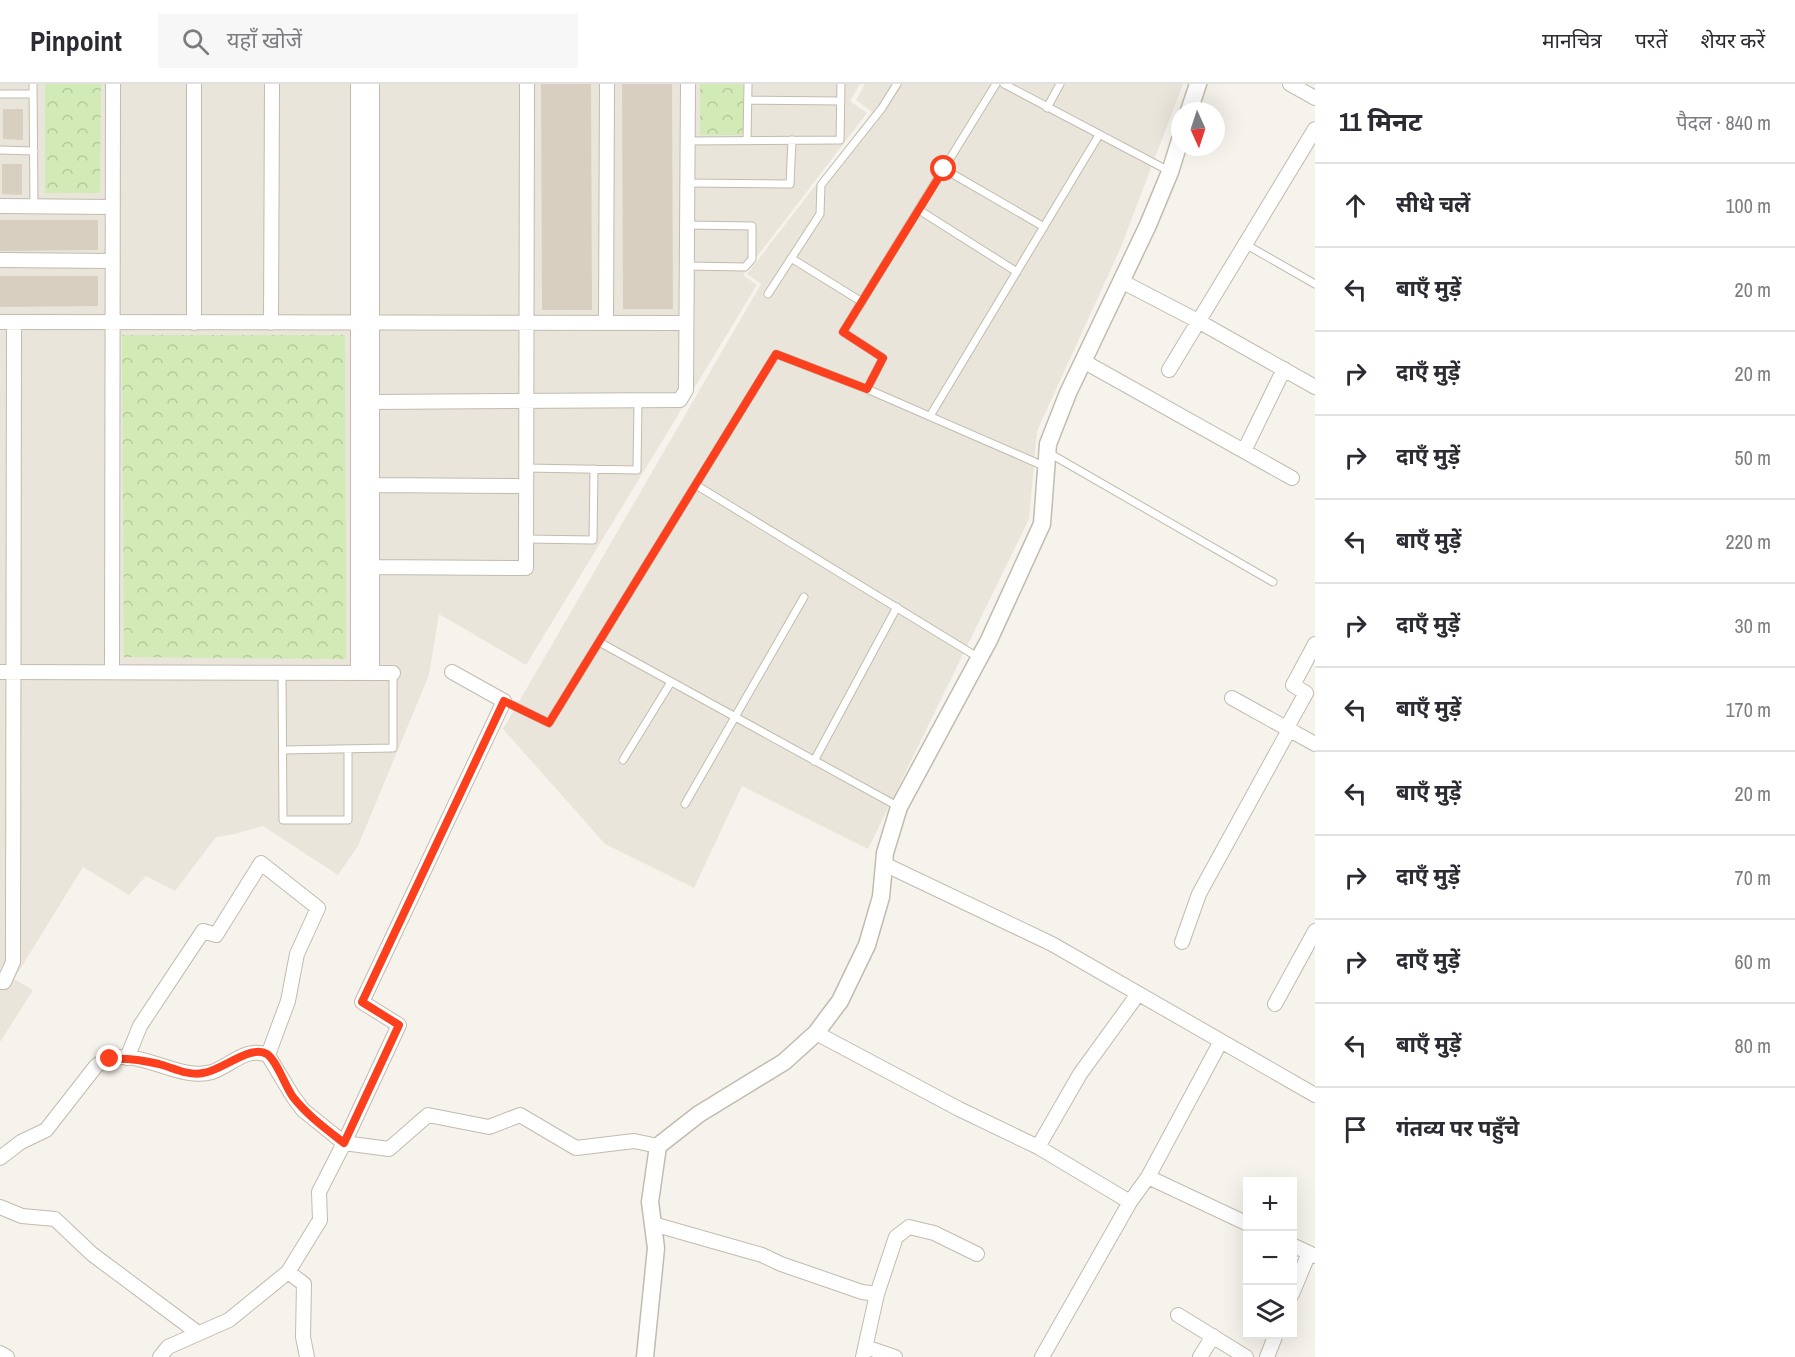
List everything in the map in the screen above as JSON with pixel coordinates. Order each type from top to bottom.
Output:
[{"type":"street","points":[[112,672],[113,84]]},
{"type":"street","points":[[194,84],[194,322]]},
{"type":"street","points":[[271,323],[272,84]]},
{"type":"street","points":[[358,84],[365,323],[372,402],[372,673]]},
{"type":"street","points":[[357,673],[372,84]]},
{"type":"street","points":[[372,567],[526,568],[526,84]]},
{"type":"street","points":[[606,323],[607,84]]},
{"type":"street","points":[[372,402],[680,400],[686,390],[688,84]]},
{"type":"street","points":[[1193,102],[1198,84]]},
{"type":"street","points":[[1290,84],[1315,99]]},
{"type":"street","points":[[1169,370],[1315,129]]},
{"type":"street","points":[[645,1357],[656,1248],[650,1202],[658,1146],[699,1114],[784,1062],[816,1033],[840,1001],[867,945],[881,897],[885,853],[899,807],[979,658],[1042,524],[1048,444],[1083,361],[1170,172],[1175,156]]},
{"type":"street","points":[[0,206],[113,207]]},
{"type":"street","points":[[0,260],[113,261]]},
{"type":"street","points":[[1121,281],[1198,321],[1315,387]]},
{"type":"street","points":[[0,982],[4,982],[12,962],[6,672],[7,322],[686,323]]},
{"type":"street","points":[[1083,361],[1292,478]]},
{"type":"street","points":[[1244,451],[1284,369]]},
{"type":"street","points":[[372,485],[526,486]]},
{"type":"street","points":[[1182,942],[1199,894],[1306,693],[1293,685],[1315,644]]},
{"type":"street","points":[[6,672],[393,673]]},
{"type":"street","points":[[160,1357],[168,1347],[229,1320],[288,1272],[320,1220],[319,1192],[399,1025],[362,1002],[504,701],[452,672]]},
{"type":"street","points":[[1232,698],[1315,744]]},
{"type":"street","points":[[127,1058],[140,1026],[203,931],[216,935],[261,863],[318,908],[297,954],[288,1001],[268,1055]]},
{"type":"street","points":[[884,864],[1053,944],[1315,1095]]},
{"type":"street","points":[[1275,1004],[1315,933]]},
{"type":"street","points":[[1038,1147],[1080,1074],[1138,994]]},
{"type":"street","points":[[816,1033],[959,1109],[1038,1147],[1130,1202]]},
{"type":"street","points":[[1042,1357],[1130,1202],[1148,1178],[1221,1041]]},
{"type":"street","points":[[0,1158],[21,1142],[46,1130],[96,1066],[110,1059],[127,1058],[158,1064],[181,1072],[200,1074],[223,1068],[250,1052],[268,1055],[303,1110],[344,1143],[388,1149],[428,1115],[489,1127],[520,1115],[576,1148],[634,1141],[658,1146]]},
{"type":"street","points":[[1148,1178],[1243,1222]]},
{"type":"street","points":[[0,1207],[22,1216],[55,1219],[92,1254],[198,1333]]},
{"type":"street","points":[[653,1224],[762,1255],[862,1292],[877,1294]]},
{"type":"street","points":[[895,1357],[865,1352],[877,1294],[897,1238],[909,1227],[934,1233],[977,1254]]},
{"type":"street","points":[[1297,1247],[1312,1254],[1297,1286]]},
{"type":"street","points":[[288,1272],[304,1284],[303,1337],[306,1357]]},
{"type":"street","points":[[1178,1315],[1246,1357]]},
{"type":"street","points":[[1200,1357],[1213,1336]]},
{"type":"street","points":[[1267,1357],[1274,1339]]},
{"type":"street","points":[[0,1353],[7,1357]]},
{"type":"lane","points":[[33,84],[34,206]]},
{"type":"lane","points":[[747,141],[748,84]]},
{"type":"lane","points":[[687,141],[840,140],[841,84]]},
{"type":"lane","points":[[768,294],[820,214],[821,185],[882,108],[897,84]]},
{"type":"lane","points":[[867,389],[883,358],[843,332],[996,84]]},
{"type":"lane","points":[[1004,84],[1170,172]]},
{"type":"lane","points":[[1047,108],[1060,84]]},
{"type":"lane","points":[[0,94],[33,94]]},
{"type":"lane","points":[[748,100],[841,101]]},
{"type":"lane","points":[[930,416],[1099,135]]},
{"type":"lane","points":[[687,183],[790,184],[792,140]]},
{"type":"lane","points":[[0,150],[34,151]]},
{"type":"lane","points":[[944,169],[1044,227]]},
{"type":"lane","points":[[919,210],[1017,272]]},
{"type":"lane","points":[[687,225],[752,226],[752,259],[745,267],[687,266]]},
{"type":"lane","points":[[1245,244],[1315,284]]},
{"type":"lane","points":[[791,258],[862,302]]},
{"type":"lane","points":[[504,701],[549,723],[776,354],[1047,460],[1273,582]]},
{"type":"lane","points":[[526,468],[637,470],[638,401]]},
{"type":"lane","points":[[526,539],[593,540],[594,469]]},
{"type":"lane","points":[[696,484],[979,658]]},
{"type":"lane","points":[[685,804],[804,597]]},
{"type":"lane","points":[[814,760],[897,607]]},
{"type":"lane","points":[[599,642],[899,807]]},
{"type":"lane","points":[[282,673],[284,820],[348,820],[348,749]]},
{"type":"lane","points":[[283,750],[393,748],[393,673]]},
{"type":"lane","points":[[623,760],[672,682]]},
{"type":"shaded area","points":[[0,84],[860,84],[850,101],[867,113],[743,275],[757,285],[526,665],[439,614],[429,675],[358,846],[338,875],[263,826],[216,837],[175,891],[146,876],[129,895],[83,867],[14,979],[33,990],[0,1042]]},
{"type":"shaded area","points":[[865,84],[1183,84],[1176,102],[1171,102],[1171,116],[1121,247],[1037,431],[1029,519],[868,849],[742,786],[694,888],[605,844],[503,729],[761,284],[747,274],[872,112],[856,100]]},
{"type":"green space","points":[[45,84],[101,84],[100,193],[45,193]]},
{"type":"green space","points":[[700,84],[743,84],[743,135],[700,135]]},
{"type":"green space","points":[[122,335],[345,335],[346,659],[124,657]]},
{"type":"building","points":[[541,84],[591,84],[592,310],[542,310]]},
{"type":"building","points":[[622,84],[672,84],[673,309],[623,309]]},
{"type":"building","points":[[3,109],[23,109],[23,140],[3,139]]},
{"type":"building","points":[[2,164],[22,164],[22,195],[2,194]]},
{"type":"building","points":[[0,220],[98,220],[98,250],[0,251]]},
{"type":"building","points":[[0,276],[98,276],[98,306],[0,307]]},
{"type":"route","points":[[110,1059],[132,1058],[181,1072],[200,1074],[223,1068],[250,1052],[264,1053],[268,1055],[303,1110],[344,1143],[399,1025],[362,1002],[504,701],[549,723],[776,354],[867,389],[883,358],[843,332],[944,169]]}]
